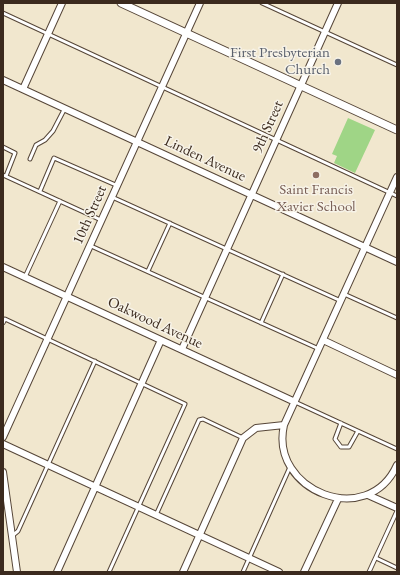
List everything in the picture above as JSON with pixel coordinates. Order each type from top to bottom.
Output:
[{"type":"street","points":[[23,89],[62,3]]},
{"type":"street","points":[[121,3],[397,130]]},
{"type":"street","name":"10th Street","points":[[3,437],[200,3]]},
{"type":"street","name":"9th Street","points":[[182,349],[338,3]]},
{"type":"street","name":"Linden Avenue","points":[[3,80],[397,262]]},
{"type":"street","points":[[396,467],[385,484],[368,495],[338,499],[315,491],[305,484],[291,466],[283,441],[284,425],[397,177]]},
{"type":"street","name":"Oakwood Avenue","points":[[3,267],[182,349],[294,404]]},
{"type":"street","points":[[57,572],[161,340]]},
{"type":"street","points":[[323,340],[397,375]]},
{"type":"street","points":[[183,572],[243,438],[256,428],[284,425]]},
{"type":"street","points":[[3,444],[279,572]]},
{"type":"street","points":[[3,472],[18,572]]},
{"type":"street","points":[[368,495],[397,510]]},
{"type":"street","points":[[304,572],[338,499]]},
{"type":"lane","points":[[262,3],[397,65]]},
{"type":"lane","points":[[3,13],[397,196]]},
{"type":"lane","points":[[30,159],[36,145],[45,140],[53,131],[64,108]]},
{"type":"lane","points":[[3,147],[15,153],[5,175],[102,220]]},
{"type":"lane","points":[[40,191],[54,158],[118,186]]},
{"type":"lane","points":[[112,197],[341,301]]},
{"type":"lane","points":[[25,277],[60,201]]},
{"type":"lane","points":[[148,271],[170,223]]},
{"type":"lane","points":[[90,246],[319,349]]},
{"type":"lane","points":[[262,323],[283,274]]},
{"type":"lane","points":[[344,294],[397,318]]},
{"type":"lane","points":[[3,323],[5,319],[185,404],[109,572]]},
{"type":"lane","points":[[12,536],[18,531],[95,361]]},
{"type":"lane","points":[[294,404],[341,423],[397,449]]},
{"type":"lane","points":[[156,515],[199,420],[203,419],[243,438]]},
{"type":"lane","points":[[341,423],[335,439],[341,447],[349,447],[358,431]]},
{"type":"lane","points":[[243,572],[291,466]]},
{"type":"lane","points":[[369,572],[397,510]]},
{"type":"lane","points":[[376,558],[397,568]]},
{"type":"green space","points":[[348,118],[375,130],[355,173],[334,163],[337,156],[332,154]]},
{"type":"place","name":"First Presbyterian Church","points":[[338,62]]},
{"type":"place","name":"Saint Francis Xavier School","points":[[316,175]]}]
